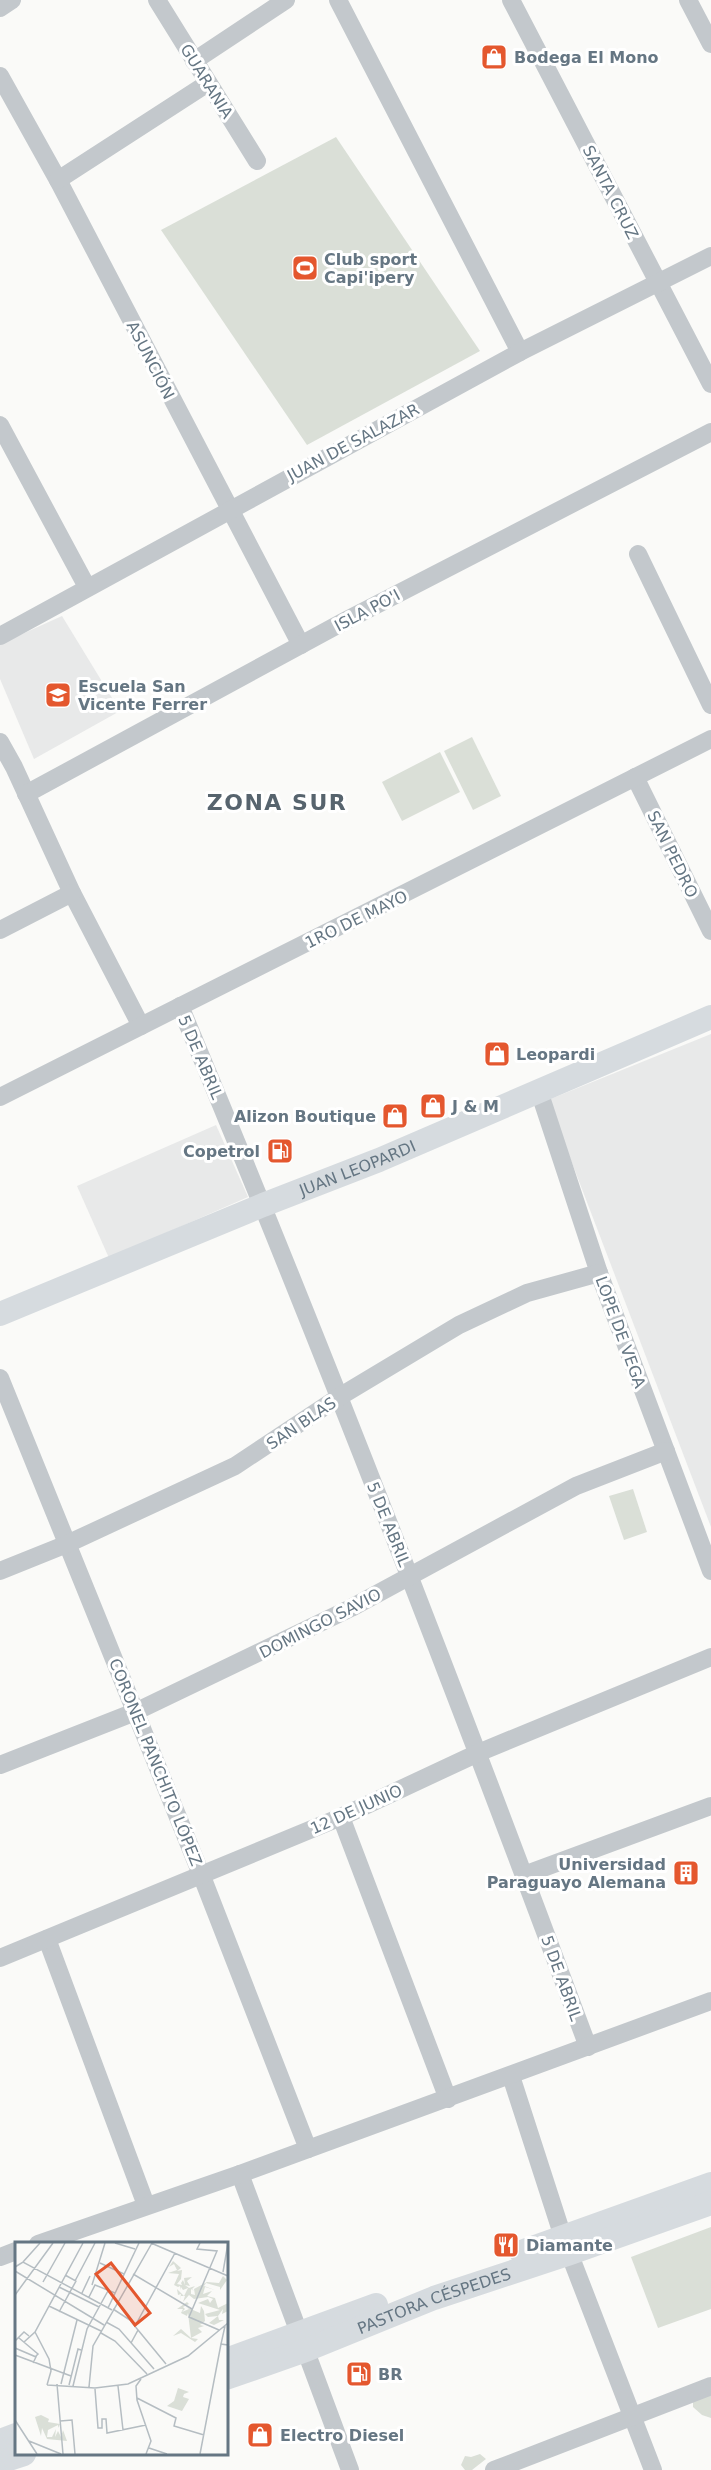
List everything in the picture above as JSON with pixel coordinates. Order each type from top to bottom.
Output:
[{"type":"main road","name":"JUAN LEOPARDI","points":[[0,1314],[263,1205],[379,1160],[711,1017]]},
{"type":"main road","name":"PASTORA CÉSPEDES","points":[[228,2377],[303,2341],[567,2245],[711,2184]]},
{"type":"main road","name":"PASTORA CÉSPEDES","points":[[567,2245],[711,2203]]},
{"type":"main road","name":"PASTORA CÉSPEDES","points":[[228,2360],[303,2341]]},
{"type":"main road","points":[[0,2441],[15,2434]]},
{"type":"main road","points":[[0,2462],[21,2455]]},
{"type":"street","points":[[0,8],[12,0]]},
{"type":"street","name":"GUARANIA","points":[[157,0],[257,162]]},
{"type":"street","points":[[194,61],[286,0]]},
{"type":"street","points":[[338,0],[520,352]]},
{"type":"street","name":"SANTA CRUZ","points":[[511,0],[711,384]]},
{"type":"street","points":[[688,0],[711,44]]},
{"type":"street","name":"ASUNCIÓN","points":[[0,76],[58,180],[228,510],[301,645]]},
{"type":"street","points":[[58,180],[208,83]]},
{"type":"street","name":"JUAN DE SALAZAR","points":[[0,636],[87,586],[520,352],[711,256]]},
{"type":"street","points":[[0,425],[87,586]]},
{"type":"street","name":"ISLA PO'I","points":[[26,794],[301,645],[711,432]]},
{"type":"street","points":[[638,554],[711,705]]},
{"type":"street","name":"1RO DE MAYO","points":[[0,1097],[711,740]]},
{"type":"street","points":[[0,742],[7,771],[26,794],[72,893],[141,1026]]},
{"type":"street","name":"SAN PEDRO","points":[[635,777],[711,931]]},
{"type":"street","points":[[0,930],[72,893]]},
{"type":"street","name":"5 DE ABRIL","points":[[180,1006],[263,1205],[410,1577],[588,2047]]},
{"type":"street","name":"LOPE DE VEGA","points":[[539,1092],[599,1273],[711,1571]]},
{"type":"street","name":"SAN BLAS","points":[[0,1571],[67,1544],[235,1466],[339,1397],[459,1325],[527,1293],[599,1273]]},
{"type":"street","name":"CORONEL PANCHITO LÓPEZ","points":[[0,1378],[201,1874],[308,2149]]},
{"type":"street","name":"DOMINGO SAVIO","points":[[0,1765],[135,1712],[289,1639],[410,1577],[576,1486],[666,1451]]},
{"type":"street","name":"12 DE JUNIO","points":[[0,1958],[341,1817],[478,1752],[711,1657]]},
{"type":"street","points":[[524,1875],[711,1806]]},
{"type":"street","points":[[341,1817],[448,2099]]},
{"type":"street","points":[[47,1939],[146,2205]]},
{"type":"street","points":[[44,2242],[448,2099],[711,2001]]},
{"type":"street","points":[[511,2076],[567,2245],[653,2470]]},
{"type":"street","points":[[240,2174],[350,2470]]},
{"type":"street","points":[[0,2257],[15,2251]]},
{"type":"street","points":[[494,2470],[711,2386]]},
{"type":"shaded area","name":"Club sport Capi'ipery","points":[[336,137],[480,351],[307,445],[161,230]]},
{"type":"shaded area","name":"Escuela San Vicente Ferrer","points":[[62,616],[120,711],[34,759],[0,679],[0,644]]},
{"type":"shaded area","points":[[472,737],[501,796],[473,810],[444,751]]},
{"type":"shaded area","points":[[440,752],[460,792],[402,821],[382,782]]},
{"type":"shaded area","points":[[711,1034],[711,1527],[548,1100]]},
{"type":"shaded area","points":[[216,1125],[248,1197],[109,1258],[77,1186]]},
{"type":"shaded area","points":[[633,1489],[647,1532],[624,1540],[609,1496]]},
{"type":"shaded area","points":[[711,2227],[711,2309],[658,2328],[631,2257]]},
{"type":"shaded area","points":[[711,2384],[711,2418],[702,2415],[693,2407],[693,2402]]},
{"type":"shaded area","points":[[480,2454],[486,2459],[472,2470],[465,2470],[461,2465],[465,2456]]},
{"type":"place","name":"Bodega El Mono","points":[[494,57]]},
{"type":"place","name":"Club sport Capi'ipery","points":[[305,268]]},
{"type":"place","name":"Escuela San Vicente Ferrer","points":[[58,695]]},
{"type":"place","name":"Leopardi","points":[[497,1054]]},
{"type":"place","name":"J & M","points":[[433,1106]]},
{"type":"place","name":"Alizon Boutique","points":[[395,1116]]},
{"type":"place","name":"Copetrol","points":[[280,1151]]},
{"type":"place","name":"Universidad Paraguayo Alemana","points":[[686,1873]]},
{"type":"place","name":"Diamante","points":[[506,2245]]},
{"type":"place","name":"BR","points":[[359,2374]]},
{"type":"place","name":"Electro Diesel","points":[[260,2435]]},
{"type":"district","name":"ZONA SUR","points":[[277,802]]}]
